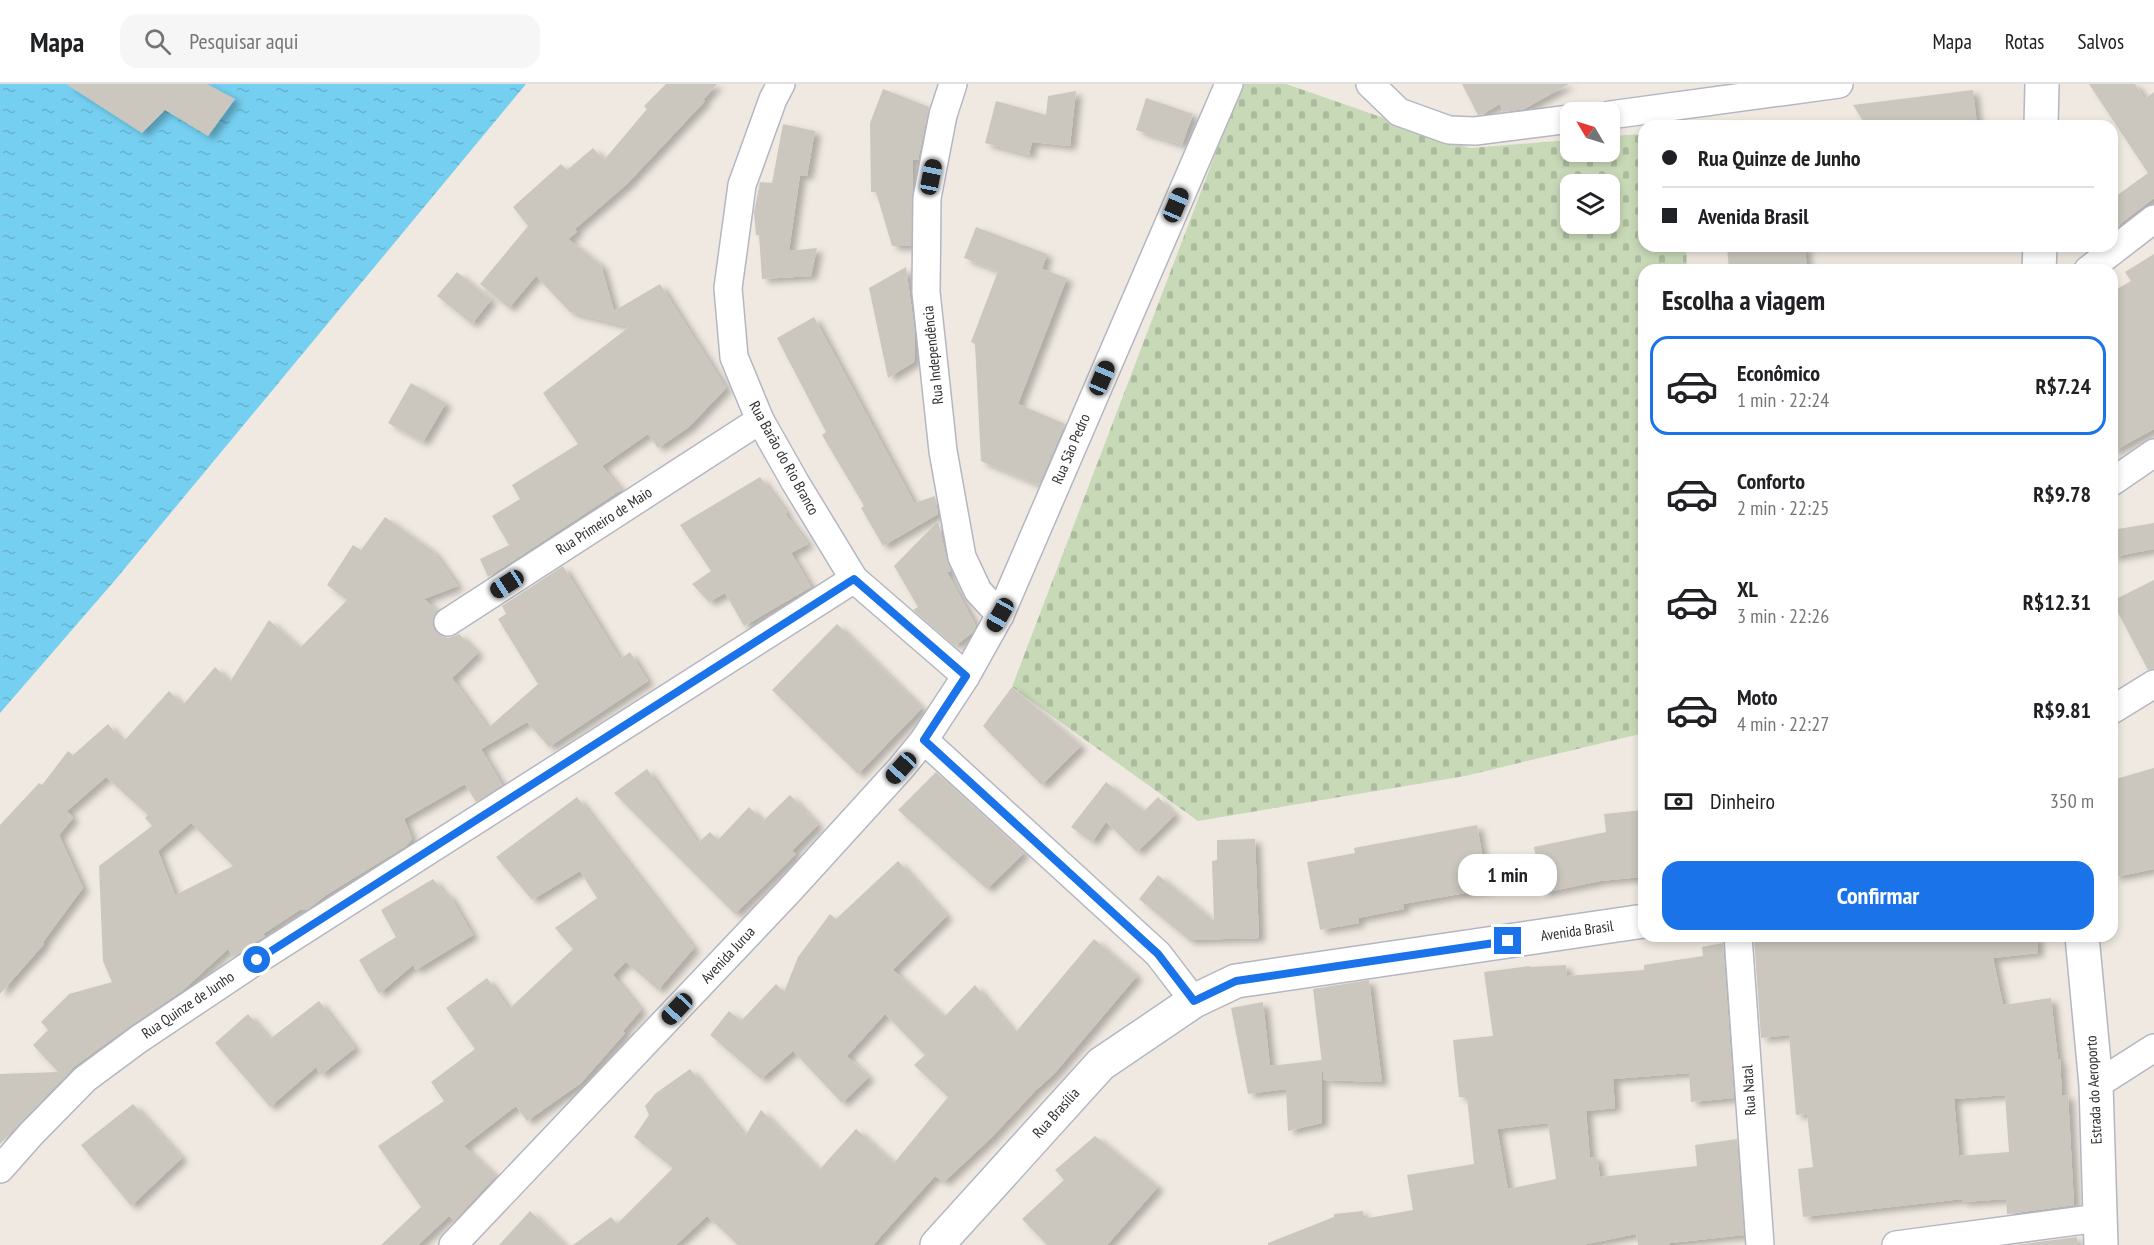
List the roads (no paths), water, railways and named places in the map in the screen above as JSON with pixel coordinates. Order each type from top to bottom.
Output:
[{"type":"street","name":"Rua Barão do Rio Branco","points":[[781,84],[773,99],[742,185],[728,288],[734,357],[760,420],[854,579],[966,676]]},
{"type":"street","name":"Rua Independência","points":[[953,84],[944,115],[927,198],[926,292],[943,451],[962,557],[978,591],[1000,615]]},
{"type":"street","name":"Rua São Pedro","points":[[924,740],[966,676],[1000,615],[1229,84]]},
{"type":"street","points":[[1370,84],[1399,112],[1449,130],[1475,131],[1560,120]]},
{"type":"street","points":[[1620,114],[1839,84]]},
{"type":"street","points":[[2041,120],[2042,84]]},
{"type":"street","points":[[2118,247],[2154,219]]},
{"type":"street","points":[[2096,264],[2111,252]]},
{"type":"street","name":"Rua Primeiro de Maio","points":[[448,622],[760,420]]},
{"type":"street","points":[[2118,478],[2154,453]]},
{"type":"street","name":"Rua Quinze de Junho","points":[[0,1169],[85,1079],[138,1039],[257,960],[854,579]]},
{"type":"street","points":[[2118,706],[2154,684]]},
{"type":"street","points":[[924,740],[1158,954],[1194,1001]]},
{"type":"street","name":"Avenida Jurua","points":[[453,1245],[780,899],[924,740]]},
{"type":"street","name":"Avenida Brasil","points":[[1194,1001],[1236,981],[1638,922]]},
{"type":"street","name":"Rua Natal","points":[[1738,942],[1760,1245]]},
{"type":"street","name":"Estrada do Aeroporto","points":[[2083,942],[2096,1085],[2100,1232]]},
{"type":"street","name":"Rua Brasília","points":[[937,1245],[1101,1064],[1194,1001]]},
{"type":"street","points":[[2096,1085],[2154,1048]]},
{"type":"street","points":[[1896,1245],[2100,1232]]},
{"type":"water","points":[[0,84],[526,84],[116,579],[0,713]]}]
